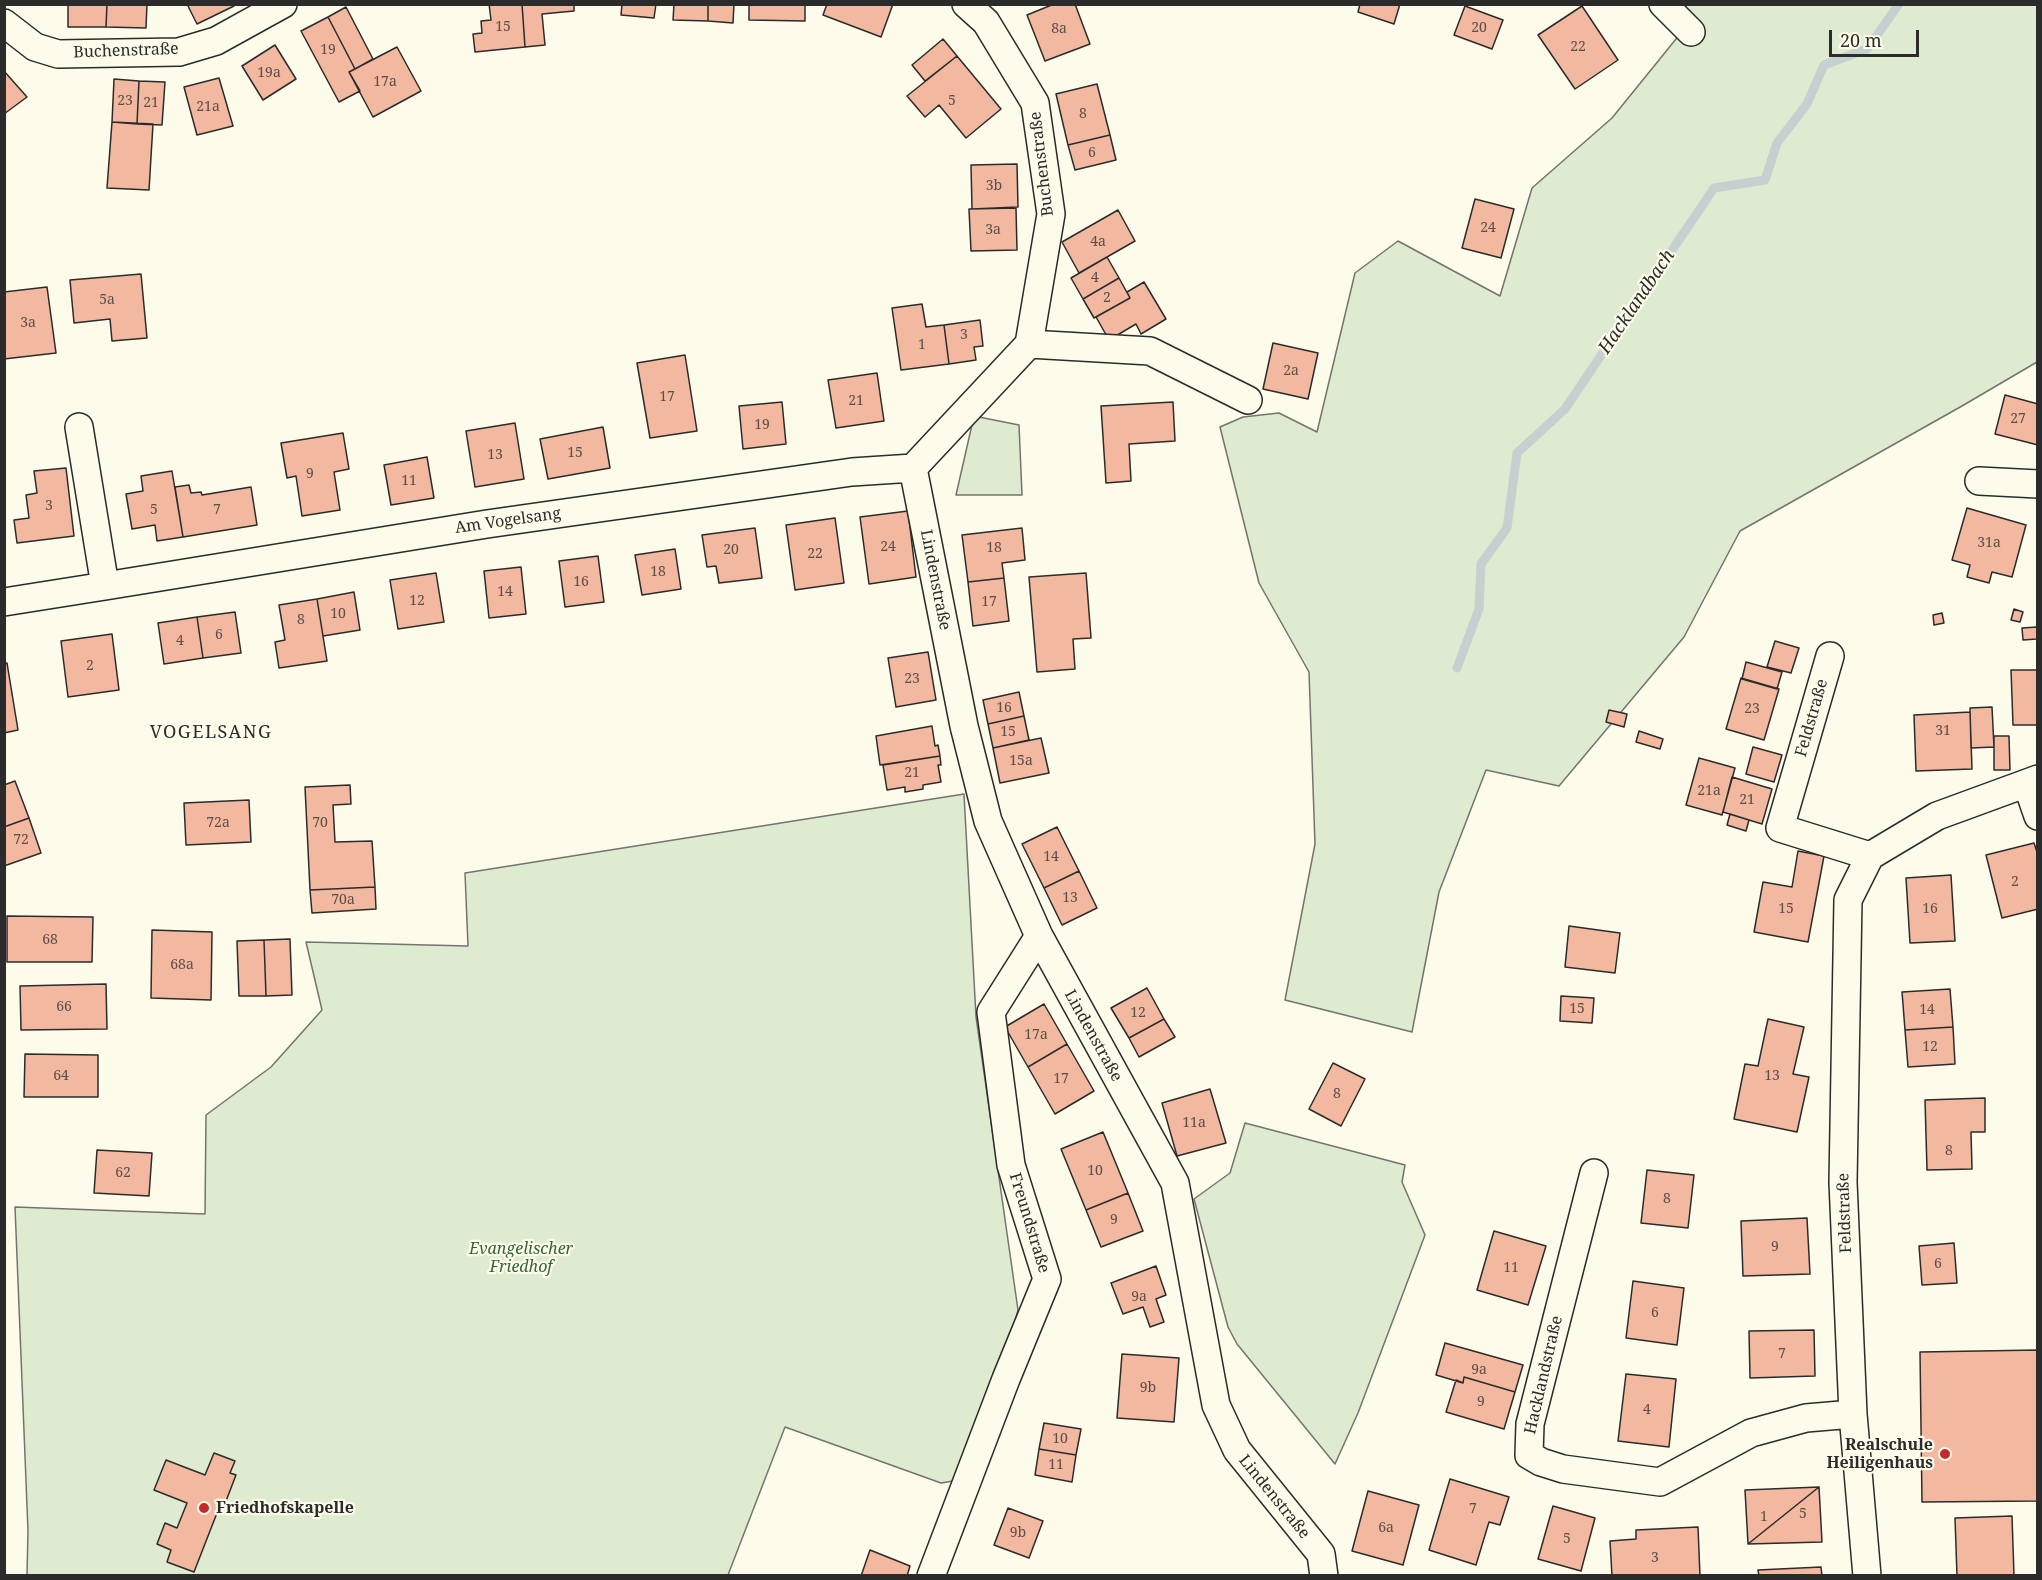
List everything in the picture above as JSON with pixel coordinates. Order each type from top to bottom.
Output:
[{"type":"street","name":"Buchenstraße","points":[[4,23],[35,47],[58,54],[179,52],[216,41],[283,4]]},
{"type":"street","name":"Buchenstraße","points":[[966,4],[986,22],[1035,103],[1051,214],[1029,344]]},
{"type":"street","points":[[1663,4],[1691,32]]},
{"type":"street","points":[[914,468],[1029,344],[1150,351],[1248,400]]},
{"type":"street","points":[[79,427],[105,586]]},
{"type":"street","name":"Am Vogelsang","points":[[4,602],[499,522],[852,472],[914,468]]},
{"type":"street","name":"Lindenstraße","points":[[914,468],[964,726],[987,821],[1038,936],[1174,1183],[1216,1405],[1237,1450],[1321,1554],[1324,1575]]},
{"type":"street","points":[[1979,481],[2037,484]]},
{"type":"street","name":"Feldstraße","points":[[1830,656],[1780,828],[1870,856],[1848,900],[1843,1182],[1852,1414],[1867,1575]]},
{"type":"street","points":[[1870,856],[1937,816],[2032,781],[2037,816]]},
{"type":"street","name":"Freundstraße","points":[[932,1575],[1006,1379],[1047,1279],[1011,1165],[991,1012],[1038,936]]},
{"type":"street","name":"Hacklandstraße","points":[[1594,1173],[1530,1424],[1529,1455],[1541,1462],[1563,1468],[1660,1482],[1751,1433],[1806,1418],[1852,1414]]},
{"type":"green space","points":[[1682,5],[2037,5],[2037,362],[1740,531],[1684,637],[1559,786],[1486,770],[1439,892],[1412,1032],[1285,1000],[1315,844],[1309,672],[1259,583],[1220,427],[1243,417],[1279,413],[1317,432],[1355,273],[1398,241],[1500,296],[1532,188],[1612,118],[1693,18]]},
{"type":"green space","points":[[974,416],[1019,425],[1022,495],[956,495]]},
{"type":"green space","name":"Evangelischer Friedhof","points":[[964,794],[976,1017],[1018,1310],[1008,1349],[965,1479],[941,1483],[785,1427],[728,1575],[27,1575],[28,1531],[15,1207],[205,1214],[206,1115],[271,1067],[322,1010],[306,942],[468,946],[465,873]]},
{"type":"green space","points":[[1245,1123],[1405,1165],[1402,1182],[1425,1235],[1358,1413],[1335,1464],[1237,1344],[1228,1327],[1194,1199],[1230,1173]]},
{"type":"building","points":[[68,4],[107,4],[106,27],[68,27]]},
{"type":"building","points":[[107,4],[147,4],[146,28],[106,27]]},
{"type":"building","points":[[187,4],[233,4],[234,6],[197,24]]},
{"type":"building","points":[[489,4],[522,4],[525,47],[475,52],[473,34],[482,33],[481,21],[491,20]]},
{"type":"building","points":[[522,4],[574,4],[574,11],[542,14],[545,45],[525,47]]},
{"type":"building","points":[[622,4],[656,4],[654,18],[621,15]]},
{"type":"building","points":[[674,4],[708,4],[708,21],[673,20]]},
{"type":"building","points":[[708,4],[734,4],[733,23],[708,21]]},
{"type":"building","points":[[749,4],[805,4],[805,21],[749,20]]},
{"type":"building","points":[[827,4],[893,4],[881,37],[823,15]]},
{"type":"building","points":[[1054,4],[1075,4],[1090,44],[1045,61],[1027,15]]},
{"type":"building","points":[[1360,4],[1400,4],[1394,24],[1358,12]]},
{"type":"building","points":[[1465,6],[1503,20],[1492,49],[1454,35]]},
{"type":"building","points":[[1582,6],[1618,60],[1575,89],[1538,35]]},
{"type":"building","points":[[346,7],[373,59],[355,69],[328,17]]},
{"type":"building","points":[[328,17],[355,69],[349,72],[360,91],[339,102],[301,31]]},
{"type":"building","points":[[943,39],[957,56],[925,81],[912,65]]},
{"type":"building","points":[[275,45],[296,79],[263,100],[242,66]]},
{"type":"building","points":[[397,47],[421,91],[373,117],[349,72]]},
{"type":"building","points":[[957,56],[1001,109],[966,138],[939,105],[925,117],[907,96]]},
{"type":"building","points":[[4,71],[27,97],[4,114]]},
{"type":"building","points":[[219,78],[233,126],[197,135],[184,87]]},
{"type":"building","points":[[114,79],[139,81],[137,124],[112,122]]},
{"type":"building","points":[[139,81],[165,82],[162,125],[137,124]]},
{"type":"building","points":[[1097,84],[1110,135],[1068,145],[1056,94]]},
{"type":"building","points":[[112,122],[153,124],[149,190],[107,188]]},
{"type":"building","points":[[1110,135],[1116,160],[1075,170],[1068,145]]},
{"type":"building","points":[[1017,164],[1018,207],[972,209],[971,165]]},
{"type":"building","points":[[1475,199],[1514,209],[1501,258],[1462,248]]},
{"type":"building","points":[[1016,208],[1017,250],[971,251],[969,209]]},
{"type":"building","points":[[1118,210],[1135,241],[1079,273],[1062,242]]},
{"type":"building","points":[[1107,257],[1119,278],[1083,299],[1071,278]]},
{"type":"building","points":[[141,274],[147,338],[112,341],[110,319],[74,323],[70,280]]},
{"type":"building","points":[[1119,278],[1130,298],[1094,318],[1083,299]]},
{"type":"building","points":[[1144,282],[1166,319],[1141,334],[1136,324],[1109,340],[1096,317],[1130,298],[1127,292]]},
{"type":"building","points":[[47,287],[56,353],[4,359],[4,292]]},
{"type":"building","points":[[922,304],[926,327],[944,325],[949,364],[901,370],[892,308]]},
{"type":"building","points":[[980,320],[983,346],[974,347],[976,360],[949,364],[944,325]]},
{"type":"building","points":[[1273,343],[1318,353],[1308,399],[1263,389]]},
{"type":"building","points":[[685,355],[697,431],[650,438],[637,363]]},
{"type":"building","points":[[877,373],[884,421],[836,428],[828,380]]},
{"type":"building","points":[[2005,395],[2038,404],[2038,445],[1995,434]]},
{"type":"building","points":[[782,402],[786,444],[743,449],[739,406]]},
{"type":"building","points":[[1173,402],[1175,441],[1129,444],[1131,481],[1106,483],[1101,406]]},
{"type":"building","points":[[515,423],[524,479],[475,487],[466,431]]},
{"type":"building","points":[[603,427],[610,468],[548,479],[540,439]]},
{"type":"building","points":[[343,433],[349,469],[334,472],[340,510],[302,516],[296,476],[287,478],[281,443]]},
{"type":"building","points":[[427,457],[434,498],[391,505],[384,465]]},
{"type":"building","points":[[66,468],[74,536],[17,543],[14,520],[29,518],[26,495],[37,493],[34,471]]},
{"type":"building","points":[[172,471],[183,537],[157,541],[155,525],[132,529],[126,494],[143,491],[141,476]]},
{"type":"building","points":[[189,485],[191,493],[201,492],[202,495],[251,487],[257,525],[183,537],[175,487]]},
{"type":"building","points":[[1967,508],[2026,525],[2012,577],[1992,572],[1989,583],[1967,577],[1970,565],[1952,560]]},
{"type":"building","points":[[908,511],[916,577],[869,584],[860,517]]},
{"type":"building","points":[[835,518],[844,583],[795,590],[786,525]]},
{"type":"building","points":[[755,528],[762,578],[719,583],[716,566],[707,567],[702,535]]},
{"type":"building","points":[[1022,528],[1025,560],[1002,563],[1004,578],[968,582],[962,535]]},
{"type":"building","points":[[675,549],[681,589],[642,595],[635,555]]},
{"type":"building","points":[[598,556],[604,602],[565,607],[559,561]]},
{"type":"building","points":[[521,567],[526,614],[489,618],[484,571]]},
{"type":"building","points":[[436,573],[444,622],[398,629],[390,580]]},
{"type":"building","points":[[1086,573],[1091,638],[1073,639],[1075,669],[1037,672],[1029,577]]},
{"type":"building","points":[[1004,578],[1009,621],[973,626],[968,582]]},
{"type":"building","points":[[354,592],[360,630],[323,636],[317,599]]},
{"type":"building","points":[[317,599],[327,661],[279,668],[275,642],[285,640],[279,605]]},
{"type":"building","points":[[2014,609],[2023,612],[2020,622],[2011,620]]},
{"type":"building","points":[[235,612],[241,653],[203,658],[197,617]]},
{"type":"building","points":[[1942,613],[1944,623],[1934,625],[1933,615]]},
{"type":"building","points":[[197,617],[203,658],[164,664],[158,623]]},
{"type":"building","points":[[2037,627],[2037,639],[2023,640],[2022,628]]},
{"type":"building","points":[[112,634],[119,690],[68,697],[61,641]]},
{"type":"building","points":[[1775,641],[1799,648],[1791,673],[1767,667]]},
{"type":"building","points":[[928,652],[936,700],[896,707],[888,658]]},
{"type":"building","points":[[1746,662],[1782,672],[1777,689],[1742,679]]},
{"type":"building","points":[[4,663],[7,663],[18,730],[4,733]]},
{"type":"building","points":[[2011,670],[2038,670],[2038,725],[2013,725]]},
{"type":"building","points":[[1741,678],[1779,689],[1764,740],[1726,729]]},
{"type":"building","points":[[1019,692],[1024,716],[988,724],[983,700]]},
{"type":"building","points":[[1992,707],[1994,747],[1971,748],[1970,708]]},
{"type":"building","points":[[1609,710],[1627,714],[1624,727],[1606,722]]},
{"type":"building","points":[[1970,712],[1972,769],[1916,771],[1914,715]]},
{"type":"building","points":[[1024,716],[1029,740],[993,748],[988,724]]},
{"type":"building","points":[[932,726],[935,746],[938,745],[940,756],[880,765],[876,736]]},
{"type":"building","points":[[1639,731],[1663,739],[1660,749],[1636,742]]},
{"type":"building","points":[[1994,736],[2009,736],[2010,770],[1994,770]]},
{"type":"building","points":[[1041,738],[1049,773],[1000,783],[993,748]]},
{"type":"building","points":[[1753,747],[1782,755],[1774,782],[1746,774]]},
{"type":"building","points":[[940,756],[941,765],[938,765],[941,782],[923,785],[923,789],[905,792],[905,787],[887,790],[883,765]]},
{"type":"building","points":[[1699,758],[1735,768],[1722,815],[1686,805]]},
{"type":"building","points":[[1732,777],[1772,789],[1762,824],[1723,812]]},
{"type":"building","points":[[15,781],[29,818],[4,827],[4,785]]},
{"type":"building","points":[[350,785],[351,804],[333,805],[335,842],[372,841],[375,887],[310,890],[305,787]]},
{"type":"building","points":[[249,800],[251,842],[186,845],[184,803]]},
{"type":"building","points":[[1730,814],[1749,820],[1746,831],[1727,825]]},
{"type":"building","points":[[29,818],[41,853],[4,866],[4,827]]},
{"type":"building","points":[[1057,827],[1079,871],[1044,888],[1022,844]]},
{"type":"building","points":[[2034,843],[2038,855],[2038,909],[2002,918],[1986,855]]},
{"type":"building","points":[[1798,851],[1824,856],[1808,942],[1754,932],[1763,882],[1792,887]]},
{"type":"building","points":[[1079,871],[1097,908],[1062,925],[1044,888]]},
{"type":"building","points":[[1951,875],[1955,941],[1910,943],[1906,878]]},
{"type":"building","points":[[375,887],[376,909],[312,913],[310,890]]},
{"type":"building","points":[[7,916],[93,917],[92,962],[7,962]]},
{"type":"building","points":[[1569,926],[1620,933],[1615,973],[1565,967]]},
{"type":"building","points":[[152,930],[212,932],[211,1000],[151,998]]},
{"type":"building","points":[[290,939],[292,995],[266,996],[264,940]]},
{"type":"building","points":[[264,940],[266,996],[239,996],[237,941]]},
{"type":"building","points":[[106,984],[107,1029],[21,1030],[20,986]]},
{"type":"building","points":[[1147,988],[1164,1019],[1129,1038],[1111,1008]]},
{"type":"building","points":[[1950,989],[1953,1027],[1905,1030],[1902,992]]},
{"type":"building","points":[[1561,996],[1594,998],[1592,1023],[1560,1021]]},
{"type":"building","points":[[1044,1004],[1067,1044],[1028,1067],[1005,1027]]},
{"type":"building","points":[[1164,1019],[1175,1037],[1139,1057],[1129,1038]]},
{"type":"building","points":[[1768,1019],[1804,1027],[1793,1074],[1809,1077],[1797,1132],[1734,1119],[1745,1064],[1758,1066]]},
{"type":"building","points":[[1953,1027],[1955,1064],[1908,1067],[1905,1030]]},
{"type":"building","points":[[1067,1044],[1094,1091],[1055,1114],[1028,1067]]},
{"type":"building","points":[[25,1054],[98,1055],[98,1097],[24,1097]]},
{"type":"building","points":[[1333,1063],[1365,1079],[1341,1126],[1309,1109]]},
{"type":"building","points":[[1210,1089],[1226,1143],[1177,1156],[1162,1103]]},
{"type":"building","points":[[1985,1098],[1985,1132],[1971,1132],[1972,1169],[1927,1170],[1925,1100]]},
{"type":"building","points":[[1103,1132],[1128,1193],[1086,1210],[1061,1149]]},
{"type":"building","points":[[97,1150],[152,1153],[149,1196],[94,1193]]},
{"type":"building","points":[[1647,1170],[1694,1175],[1688,1228],[1641,1223]]},
{"type":"building","points":[[1128,1193],[1143,1231],[1101,1247],[1086,1210]]},
{"type":"building","points":[[1807,1218],[1810,1274],[1743,1276],[1741,1221]]},
{"type":"building","points":[[1494,1231],[1546,1246],[1528,1305],[1477,1290]]},
{"type":"building","points":[[1954,1243],[1957,1283],[1922,1285],[1919,1246]]},
{"type":"building","points":[[1156,1266],[1166,1295],[1156,1299],[1164,1322],[1150,1327],[1143,1307],[1123,1314],[1111,1283]]},
{"type":"building","points":[[1633,1281],[1684,1288],[1677,1345],[1626,1338]]},
{"type":"building","points":[[1814,1330],[1815,1376],[1750,1378],[1749,1331]]},
{"type":"building","points":[[1445,1343],[1523,1365],[1515,1392],[1464,1377],[1463,1383],[1436,1375]]},
{"type":"building","points":[[2038,1350],[2038,1501],[1922,1502],[1920,1352]]},
{"type":"building","points":[[1122,1354],[1179,1358],[1174,1422],[1117,1418]]},
{"type":"building","points":[[1626,1374],[1676,1379],[1669,1447],[1618,1441]]},
{"type":"building","points":[[1464,1377],[1515,1392],[1504,1429],[1446,1412],[1456,1380],[1463,1383]]},
{"type":"building","points":[[1044,1423],[1081,1429],[1076,1455],[1039,1449]]},
{"type":"building","points":[[1039,1449],[1076,1455],[1072,1482],[1035,1475]]},
{"type":"building","name":"Friedhofskapelle","points":[[214,1453],[235,1461],[230,1473],[236,1475],[221,1514],[217,1513],[194,1572],[167,1562],[171,1550],[157,1544],[165,1523],[177,1528],[187,1503],[154,1490],[166,1460],[205,1475]]},
{"type":"building","points":[[1450,1479],[1509,1497],[1500,1525],[1489,1522],[1476,1565],[1429,1550]]},
{"type":"building","points":[[1819,1487],[1822,1542],[1748,1544]]},
{"type":"building","points":[[1819,1487],[1748,1544],[1745,1490]]},
{"type":"building","points":[[1368,1491],[1419,1505],[1403,1565],[1352,1551]]},
{"type":"building","points":[[1553,1506],[1595,1518],[1581,1571],[1538,1559]]},
{"type":"building","points":[[1008,1508],[1043,1521],[1029,1558],[994,1545]]},
{"type":"building","points":[[2012,1516],[2014,1576],[1957,1576],[1955,1518]]},
{"type":"building","points":[[1698,1527],[1700,1576],[1612,1576],[1610,1541],[1636,1539],[1636,1530]]},
{"type":"building","points":[[870,1550],[910,1566],[907,1576],[861,1576]]},
{"type":"building","points":[[1821,1567],[1822,1576],[1759,1576],[1758,1570]]},
{"type":"waterway","name":"Hacklandbach","points":[[1457,668],[1479,609],[1481,564],[1507,528],[1517,453],[1565,409],[1714,188],[1765,180],[1777,143],[1807,104],[1824,65],[1867,49],[1899,4]]},
{"type":"place","name":"Realschule Heiligenhaus","points":[[1945,1454]]},
{"type":"place","name":"Friedhofskapelle","points":[[204,1508]]},
{"type":"district","name":"VOGELSANG","points":[[211,733]]}]
